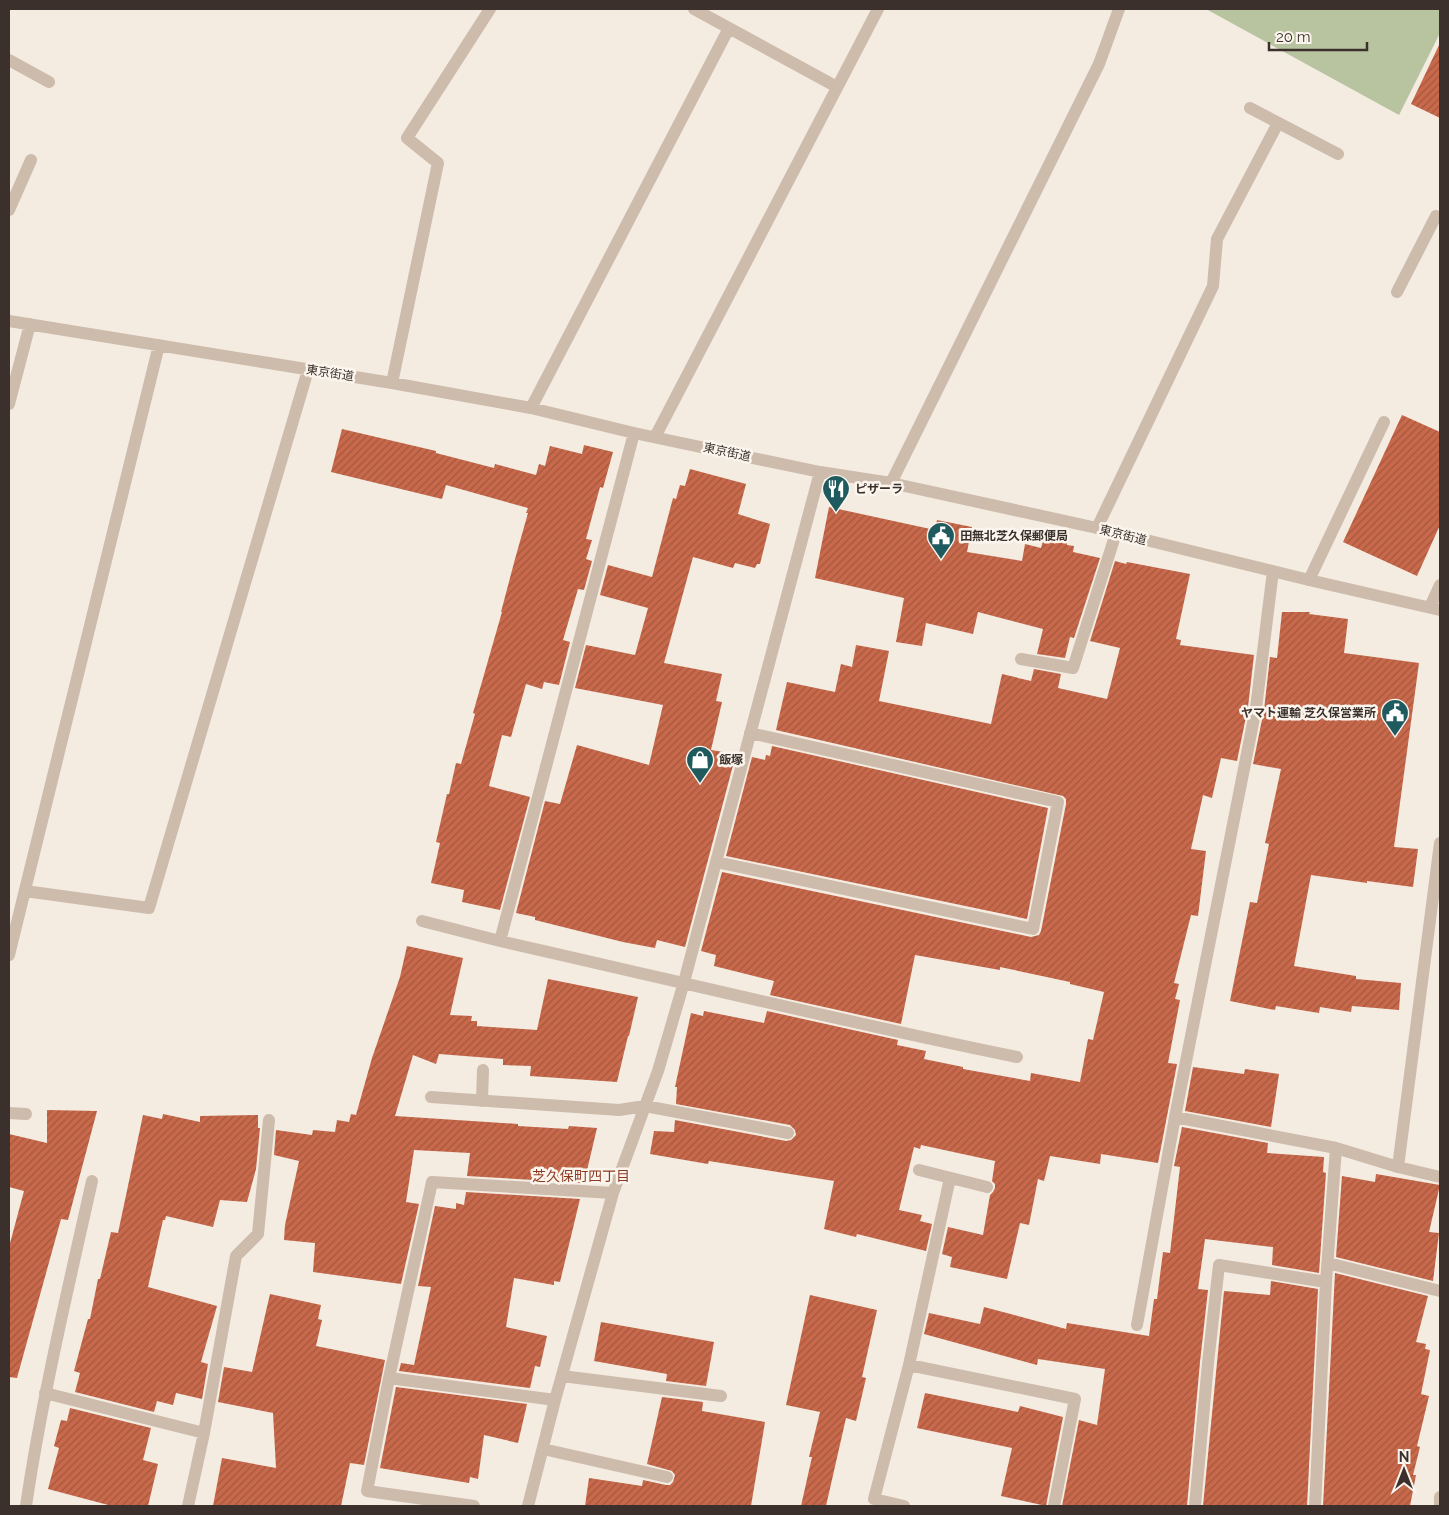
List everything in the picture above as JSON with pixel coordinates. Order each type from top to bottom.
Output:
[{"type":"street","points":[[392,382],[438,163],[407,138],[490,9]]},
{"type":"street","points":[[694,9],[837,87]]},
{"type":"street","points":[[655,437],[878,9]]},
{"type":"street","points":[[891,483],[1099,64],[1119,9]]},
{"type":"street","points":[[531,408],[729,28]]},
{"type":"street","points":[[9,60],[49,82]]},
{"type":"street","points":[[1250,108],[1338,154]]},
{"type":"street","points":[[1097,528],[1213,286],[1217,239],[1278,123]]},
{"type":"street","points":[[10,203],[31,160]]},
{"type":"street","points":[[1397,292],[1436,216],[1440,218]]},
{"type":"street","name":"東京街道","points":[[9,321],[392,382],[531,408],[634,433],[820,472],[891,483],[1097,528],[1435,609]]},
{"type":"street","points":[[9,404],[30,324]]},
{"type":"street","points":[[9,955],[159,345]]},
{"type":"street","points":[[25,891],[150,908],[308,370]]},
{"type":"street","points":[[1309,580],[1384,422]]},
{"type":"street","points":[[500,941],[634,433]]},
{"type":"street","points":[[528,1506],[555,1400],[613,1193],[658,1071],[684,982],[820,472]]},
{"type":"street","points":[[1021,659],[1072,668],[1116,533]]},
{"type":"street","points":[[1137,1325],[1174,1117],[1256,708],[1274,571]]},
{"type":"street","points":[[1435,609],[1440,585]]},
{"type":"street","points":[[716,862],[1033,929],[1058,802],[750,733]]},
{"type":"street","points":[[1398,1167],[1440,843]]},
{"type":"street","points":[[422,921],[500,941],[908,1035],[1017,1057]]},
{"type":"street","points":[[482,1101],[483,1070]]},
{"type":"street","points":[[431,1097],[619,1110],[645,1106],[788,1133]]},
{"type":"street","points":[[9,1114],[26,1114]]},
{"type":"street","points":[[1174,1117],[1336,1148],[1398,1167],[1440,1177]]},
{"type":"street","points":[[188,1506],[204,1433],[236,1256],[258,1234],[269,1120]]},
{"type":"street","points":[[1315,1506],[1326,1282],[1336,1148]]},
{"type":"street","points":[[919,1170],[987,1187]]},
{"type":"street","points":[[904,1506],[874,1499],[909,1364],[950,1178]]},
{"type":"street","points":[[26,1506],[45,1393],[92,1181]]},
{"type":"street","points":[[474,1506],[367,1491],[388,1378],[432,1182],[613,1193]]},
{"type":"street","points":[[1328,1263],[1440,1291]]},
{"type":"street","points":[[1195,1506],[1219,1265],[1326,1282]]},
{"type":"street","points":[[909,1364],[1075,1399],[1054,1506]]},
{"type":"street","points":[[562,1376],[721,1396]]},
{"type":"street","points":[[388,1378],[555,1400]]},
{"type":"street","points":[[45,1393],[204,1433]]},
{"type":"street","points":[[543,1449],[667,1477]]},
{"type":"street","points":[[1440,1497],[1440,1506]]},
{"type":"green space","points":[[1206,9],[1440,9],[1440,33],[1399,115]]},
{"type":"building","points":[[1440,43],[1440,118],[1411,104]]},
{"type":"building","points":[[1402,415],[1440,432],[1440,525],[1417,576],[1343,542]]},
{"type":"building","points":[[342,429],[436,451],[436,453],[494,468],[495,464],[536,475],[539,464],[545,466],[550,446],[582,454],[584,445],[613,452],[603,488],[600,487],[586,539],[592,540],[586,559],[592,561],[584,590],[578,589],[563,640],[570,642],[559,685],[544,682],[542,689],[526,684],[511,737],[502,735],[489,786],[530,797],[500,910],[462,902],[464,890],[431,883],[440,843],[436,842],[447,794],[449,794],[456,763],[461,764],[528,508],[446,485],[442,499],[331,472]]},
{"type":"building","points":[[690,469],[746,484],[738,514],[770,524],[760,564],[757,564],[755,568],[735,563],[733,568],[693,557],[664,663],[722,674],[716,701],[722,702],[711,750],[736,754],[685,947],[657,940],[655,948],[535,920],[535,917],[516,913],[545,801],[560,804],[577,745],[649,765],[663,705],[575,688],[586,645],[635,655],[648,608],[600,595],[608,565],[652,577],[673,498],[676,499],[680,485],[685,486]]},
{"type":"building","points":[[829,507],[935,530],[937,520],[972,527],[967,552],[1022,561],[1025,544],[1041,548],[1044,537],[1067,542],[1067,545],[1074,546],[1073,552],[1100,558],[1074,638],[1070,637],[1065,658],[1037,654],[1043,629],[978,612],[973,634],[926,623],[922,646],[896,642],[904,598],[815,578]]},
{"type":"building","points":[[1115,561],[1190,574],[1176,639],[1181,640],[1180,645],[1254,655],[1248,707],[1237,761],[1221,758],[1212,798],[1203,795],[1191,849],[1206,851],[1198,916],[1191,915],[1174,983],[1179,984],[1175,999],[1180,1000],[1168,1063],[1177,1064],[1158,1163],[1101,1154],[1100,1164],[1050,1156],[1044,1181],[1038,1179],[1029,1225],[1020,1223],[1007,1279],[950,1267],[952,1257],[942,1254],[948,1227],[983,1235],[990,1195],[995,1188],[995,1184],[992,1181],[995,1161],[921,1145],[920,1149],[914,1147],[899,1210],[922,1215],[920,1221],[932,1224],[926,1251],[857,1234],[856,1237],[824,1229],[834,1181],[709,1161],[708,1164],[650,1154],[654,1131],[674,1132],[675,1120],[786,1141],[791,1140],[796,1135],[795,1130],[790,1125],[676,1104],[677,1087],[675,1087],[691,1013],[703,1016],[704,1011],[764,1023],[767,1011],[898,1040],[897,1045],[926,1051],[924,1059],[963,1067],[963,1069],[1030,1081],[1031,1073],[1080,1082],[1088,1039],[1093,1040],[1104,992],[1070,984],[1070,982],[1000,967],[1000,970],[915,955],[901,1024],[770,995],[774,981],[714,966],[716,955],[701,951],[722,872],[1031,937],[1039,935],[1066,804],[1066,799],[1063,796],[776,730],[787,682],[835,692],[841,664],[852,667],[856,645],[889,651],[879,701],[991,724],[1002,674],[1031,681],[1034,669],[1061,674],[1058,688],[1107,699],[1120,648],[1090,641]]},
{"type":"building","points":[[1282,612],[1310,612],[1309,614],[1348,619],[1344,653],[1419,663],[1394,847],[1418,849],[1413,887],[1311,875],[1294,966],[1356,976],[1356,979],[1401,983],[1399,1010],[1352,1006],[1351,1012],[1320,1007],[1319,1013],[1276,1006],[1275,1010],[1230,1001],[1250,902],[1257,903],[1269,844],[1265,843],[1281,769],[1253,764],[1264,710],[1270,657],[1277,658]]},
{"type":"building","points":[[772,746],[1048,808],[1027,919],[726,856],[752,757],[765,760],[766,755],[770,756]]},
{"type":"building","points":[[407,946],[463,958],[450,1015],[472,1016],[471,1021],[477,1021],[477,1026],[537,1030],[548,979],[638,997],[617,1082],[530,1076],[531,1066],[503,1065],[503,1059],[439,1054],[436,1064],[413,1055],[395,1116],[568,1129],[569,1126],[597,1128],[584,1183],[467,1176],[470,1153],[414,1150],[406,1202],[419,1204],[401,1284],[313,1272],[315,1243],[284,1240],[285,1225],[299,1161],[274,1155],[276,1130],[312,1135],[313,1130],[335,1132],[337,1120],[349,1122],[351,1114],[356,1115],[372,1058],[400,977]]},
{"type":"building","points":[[1193,1067],[1244,1074],[1245,1069],[1279,1074],[1271,1127],[1185,1111]]},
{"type":"building","points":[[47,1110],[97,1111],[68,1220],[61,1219],[17,1378],[9,1377],[9,1247],[24,1191],[9,1187],[9,1134],[47,1143]]},
{"type":"building","points":[[163,1114],[200,1122],[200,1116],[258,1115],[258,1128],[260,1128],[256,1169],[247,1202],[220,1200],[213,1227],[166,1216],[165,1220],[163,1220],[148,1287],[217,1306],[201,1362],[208,1364],[202,1399],[176,1393],[173,1405],[157,1401],[154,1412],[75,1392],[80,1373],[74,1371],[88,1319],[90,1319],[98,1279],[100,1279],[111,1232],[118,1233],[143,1115],[162,1119]]},
{"type":"building","points":[[1182,1127],[1268,1143],[1267,1153],[1324,1157],[1323,1172],[1326,1173],[1319,1273],[1272,1265],[1273,1247],[1205,1239],[1198,1289],[1208,1290],[1187,1506],[1062,1506],[1079,1420],[1097,1425],[1105,1369],[1038,1359],[1037,1365],[924,1334],[929,1313],[980,1324],[984,1307],[1066,1329],[1067,1323],[1149,1336],[1154,1299],[1157,1299],[1163,1252],[1170,1253],[1180,1167],[1174,1166]]},
{"type":"building","points":[[1376,1174],[1440,1185],[1429,1232],[1439,1233],[1433,1281],[1336,1257],[1342,1176],[1375,1182]]},
{"type":"building","points":[[466,1192],[580,1199],[560,1282],[554,1281],[554,1285],[514,1278],[506,1327],[547,1336],[540,1367],[535,1366],[530,1388],[399,1371],[401,1363],[414,1365],[431,1287],[418,1286],[435,1206],[456,1209],[456,1203],[464,1205]]},
{"type":"building","points":[[1335,1273],[1428,1296],[1416,1342],[1426,1344],[1425,1349],[1430,1350],[1421,1394],[1429,1396],[1417,1446],[1420,1447],[1413,1475],[1416,1475],[1410,1506],[1323,1506]]},
{"type":"building","points":[[1271,1281],[1318,1289],[1307,1506],[1203,1506],[1224,1291],[1270,1295]]},
{"type":"building","points":[[270,1294],[321,1305],[318,1319],[322,1320],[316,1346],[385,1360],[364,1465],[350,1463],[341,1506],[213,1506],[222,1458],[276,1468],[273,1413],[218,1402],[224,1367],[252,1372]]},
{"type":"building","points":[[810,1295],[877,1310],[862,1377],[866,1378],[856,1421],[846,1418],[826,1506],[801,1506],[812,1457],[809,1457],[820,1412],[786,1405]]},
{"type":"building","points":[[601,1322],[714,1342],[706,1386],[666,1381],[667,1374],[594,1361]]},
{"type":"building","points":[[396,1387],[527,1404],[518,1443],[484,1435],[478,1479],[470,1477],[469,1483],[380,1468]]},
{"type":"building","points":[[925,1393],[1018,1412],[1020,1406],[1063,1417],[1046,1506],[1001,1496],[1012,1448],[917,1428]]},
{"type":"building","points":[[662,1397],[703,1402],[702,1411],[765,1422],[751,1506],[585,1506],[589,1478],[642,1486],[643,1480],[666,1485],[670,1485],[673,1482],[675,1475],[672,1471],[647,1464]]},
{"type":"building","points":[[70,1408],[151,1428],[143,1460],[158,1464],[148,1506],[112,1506],[48,1489],[59,1448],[54,1446],[61,1420],[67,1421]]},
{"type":"place","name":"ピザーラ","points":[[836,513]]},
{"type":"place","name":"田無北芝久保郵便局","points":[[941,560]]},
{"type":"place","name":"ヤマト運輸 芝久保営業所","points":[[1395,737]]},
{"type":"place","name":"飯塚","points":[[700,784]]},
{"type":"district","name":"芝久保町四丁目","points":[[581,1176]]}]
